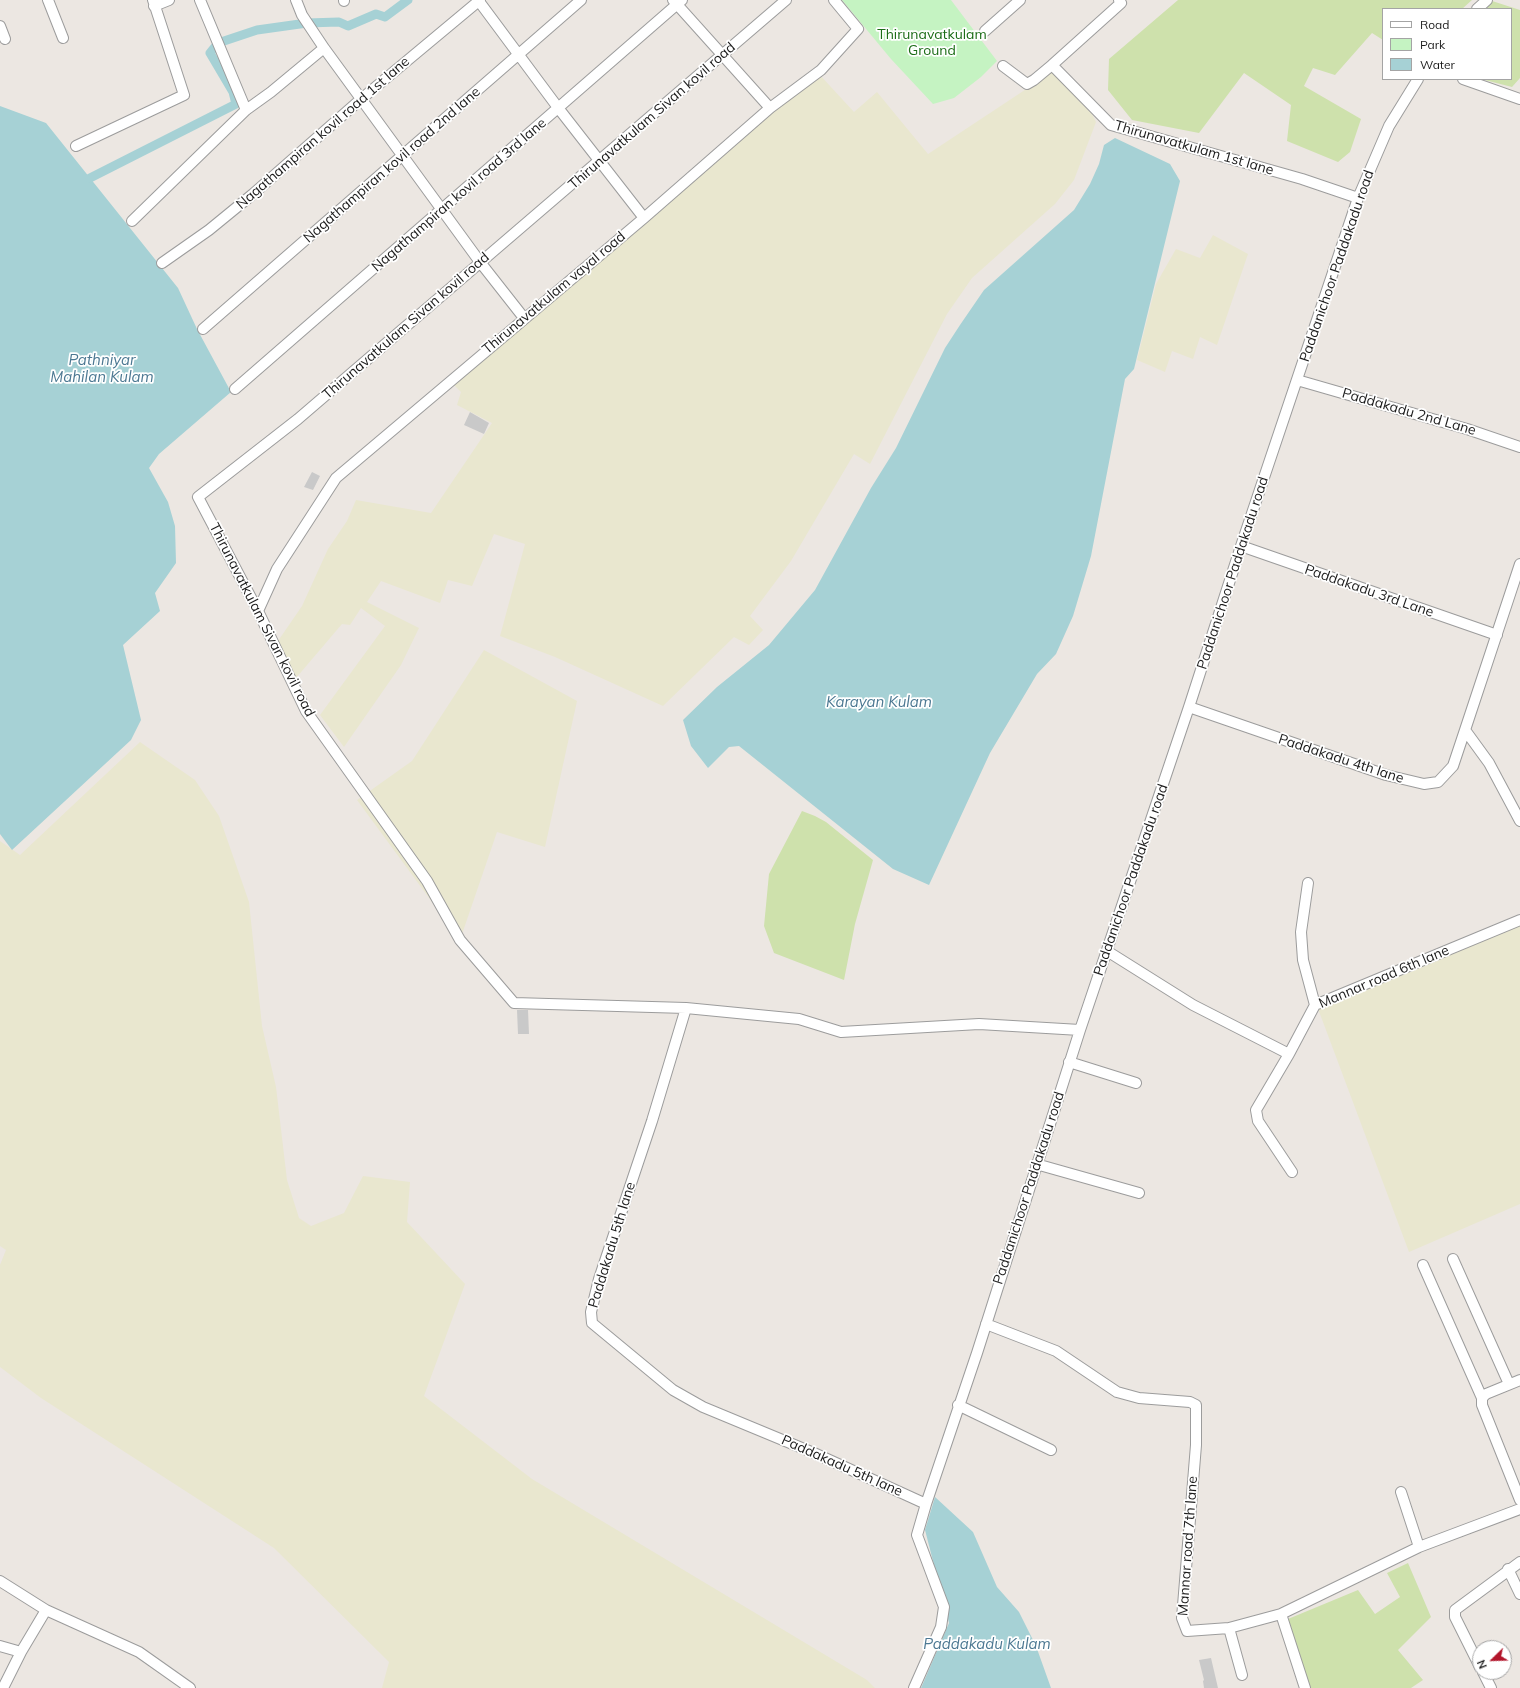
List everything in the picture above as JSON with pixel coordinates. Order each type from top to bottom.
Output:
[{"type":"street","points":[[48,0],[63,38]]},
{"type":"street","points":[[76,146],[184,95],[154,3],[169,0]]},
{"type":"street","points":[[200,0],[246,110]]},
{"type":"street","points":[[296,0],[302,15],[360,100],[480,262],[524,318]]},
{"type":"street","name":"Nagathampiran kovil road 2nd lane","points":[[203,329],[581,0]]},
{"type":"street","name":"Thirunavatkulam Sivan kovil road","points":[[786,0],[298,419],[198,497],[258,611],[306,711],[427,881],[460,940],[514,1003],[686,1008],[799,1019],[841,1032],[978,1024],[1080,1030]]},
{"type":"street","name":"Thirunavatkulam vayal road","points":[[258,611],[277,569],[336,478],[644,218],[770,108],[821,70],[858,29],[834,0]]},
{"type":"street","points":[[985,30],[1020,0]]},
{"type":"street","points":[[1479,8],[1487,0]]},
{"type":"street","points":[[479,1],[558,109],[644,218]]},
{"type":"street","name":"Nagathampiran kovil road 1st lane","points":[[162,263],[209,230],[242,203],[360,100],[479,1]]},
{"type":"street","points":[[677,1],[722,56],[770,108]]},
{"type":"street","name":"Nagathampiran kovil road 3rd lane","points":[[235,389],[558,109],[677,1]]},
{"type":"street","points":[[1003,66],[1027,84],[1052,65],[1121,1]]},
{"type":"street","points":[[0,26],[5,39]]},
{"type":"street","points":[[132,221],[246,110],[271,92],[324,48]]},
{"type":"street","name":"Thirunavatkulam 1st lane","points":[[1052,65],[1111,125],[1302,179],[1358,198]]},
{"type":"street","name":"Paddanichoor Paddakadu road","points":[[914,1688],[941,1627],[944,1607],[917,1535],[926,1504],[986,1324],[1069,1062],[1358,198],[1389,126],[1417,80]]},
{"type":"street","points":[[1466,80],[1520,98]]},
{"type":"street","name":"Paddakadu 2nd Lane","points":[[1297,380],[1467,428],[1520,447]]},
{"type":"street","name":"Paddakadu 3rd Lane","points":[[1241,546],[1497,636]]},
{"type":"street","name":"Paddakadu 4th lane","points":[[1189,707],[1386,775],[1424,784],[1438,782],[1453,766],[1520,564]]},
{"type":"street","points":[[1465,730],[1489,763],[1520,821]]},
{"type":"street","points":[[1308,883],[1301,932],[1303,960],[1315,1005]]},
{"type":"street","name":"Mannar road 6th lane","points":[[1292,1172],[1258,1121],[1256,1110],[1289,1054],[1315,1005],[1520,920]]},
{"type":"street","points":[[1107,951],[1193,1005],[1289,1054]]},
{"type":"street","name":"Paddakadu 5th lane","points":[[686,1008],[652,1121],[599,1279],[591,1312],[592,1323],[673,1390],[703,1407],[814,1453],[926,1504]]},
{"type":"street","points":[[1069,1062],[1136,1083]]},
{"type":"street","points":[[1036,1164],[1139,1193]]},
{"type":"street","points":[[1453,1259],[1508,1384]]},
{"type":"street","points":[[1423,1265],[1482,1398],[1482,1405],[1520,1500]]},
{"type":"street","name":"Mannar road 7th lane","points":[[986,1324],[1056,1351],[1123,1394],[1139,1398],[1190,1402],[1196,1405],[1196,1445],[1182,1618],[1187,1631],[1228,1628],[1281,1614],[1419,1547],[1520,1509]]},
{"type":"street","points":[[1482,1398],[1486,1394],[1520,1380]]},
{"type":"street","points":[[958,1405],[1052,1450]]},
{"type":"street","points":[[1401,1492],[1419,1547]]},
{"type":"street","points":[[1472,1651],[1455,1617],[1455,1610],[1508,1569],[1520,1562]]},
{"type":"street","points":[[1508,1569],[1520,1594]]},
{"type":"street","points":[[0,1581],[46,1610],[139,1652],[190,1688]]},
{"type":"street","points":[[3,1688],[21,1652],[46,1610]]},
{"type":"street","points":[[1281,1614],[1305,1688]]},
{"type":"street","points":[[1228,1628],[1242,1675]]},
{"type":"street","points":[[0,1646],[21,1652]]},
{"type":"shaded area","points":[[1052,72],[1092,114],[1096,122],[1074,180],[1055,204],[972,278],[947,314],[870,464],[854,454],[791,561],[750,616],[763,630],[749,645],[734,637],[663,706],[555,657],[500,636],[525,544],[494,534],[472,586],[448,580],[440,603],[381,581],[367,602],[419,628],[401,665],[344,747],[320,715],[385,626],[361,608],[350,625],[342,624],[296,678],[278,641],[302,606],[328,549],[347,521],[356,500],[431,513],[492,423],[457,405],[461,392],[452,383],[745,132],[819,74],[854,112],[877,92],[928,154]]},
{"type":"shaded area","points":[[1213,235],[1248,254],[1217,345],[1200,337],[1193,359],[1172,351],[1165,372],[1137,360],[1156,284],[1176,249],[1200,258]]},
{"type":"shaded area","points":[[470,412],[489,423],[484,434],[464,425]]},
{"type":"shaded area","points":[[312,472],[320,476],[313,490],[304,487]]},
{"type":"shaded area","points":[[484,650],[577,701],[545,847],[497,832],[460,940],[357,800],[412,761]]},
{"type":"shaded area","points":[[140,742],[195,780],[219,816],[249,902],[262,1026],[276,1087],[287,1180],[299,1218],[311,1226],[344,1213],[363,1176],[410,1182],[407,1222],[465,1284],[424,1396],[532,1479],[867,1680],[875,1688],[382,1688],[389,1662],[274,1548],[41,1398],[0,1367],[0,1265],[6,1250],[0,1246],[0,841],[20,855]]},
{"type":"shaded area","points":[[1520,917],[1520,1204],[1409,1252],[1317,1006]]},
{"type":"shaded area","points":[[517,1010],[528,1010],[529,1034],[518,1034]]},
{"type":"shaded area","points":[[1211,1658],[1218,1688],[1204,1688],[1204,1680],[1199,1660]]},
{"type":"green space","name":"Thirunavatkulam Ground","points":[[842,0],[951,0],[997,61],[981,77],[954,98],[933,104],[891,59]]},
{"type":"green space","points":[[1178,0],[1472,0],[1463,8],[1382,8],[1382,39],[1372,33],[1335,75],[1313,68],[1304,86],[1361,119],[1350,152],[1338,162],[1287,141],[1291,105],[1244,73],[1199,133],[1132,120],[1108,90],[1109,59]]},
{"type":"green space","points":[[1489,0],[1520,10],[1520,78],[1512,87],[1485,80],[1512,80],[1512,8],[1481,8]]},
{"type":"green space","points":[[802,811],[826,822],[873,860],[855,924],[844,980],[774,953],[764,926],[769,874]]},
{"type":"green space","points":[[1408,1563],[1431,1617],[1398,1650],[1423,1680],[1411,1688],[1309,1688],[1293,1644],[1288,1619],[1358,1590],[1375,1614],[1400,1597],[1387,1573]]},
{"type":"water","name":"Pathniyar Mahilan Kulam","points":[[0,106],[46,123],[178,288],[197,329],[231,392],[159,454],[149,468],[168,502],[175,526],[176,563],[155,593],[160,611],[123,645],[141,720],[131,740],[12,850],[0,834]]},
{"type":"water","name":"Karayan Kulam","points":[[1115,138],[1170,164],[1180,181],[1134,369],[1125,379],[1091,556],[1073,616],[1056,654],[1037,674],[990,753],[929,885],[893,869],[739,746],[729,747],[708,768],[691,746],[683,720],[717,687],[769,645],[815,590],[871,488],[896,448],[945,348],[960,325],[984,290],[1074,210],[1090,184],[1099,164],[1104,145]]},
{"type":"water","name":"Paddakadu Kulam","points":[[935,1497],[973,1532],[997,1587],[1019,1612],[1036,1646],[1051,1688],[921,1688],[949,1623],[925,1530]]},
{"type":"waterway","points":[[90,178],[236,104],[233,92],[210,53],[218,43],[257,30],[307,23],[339,22],[348,26],[376,14],[385,17],[408,0]]}]
